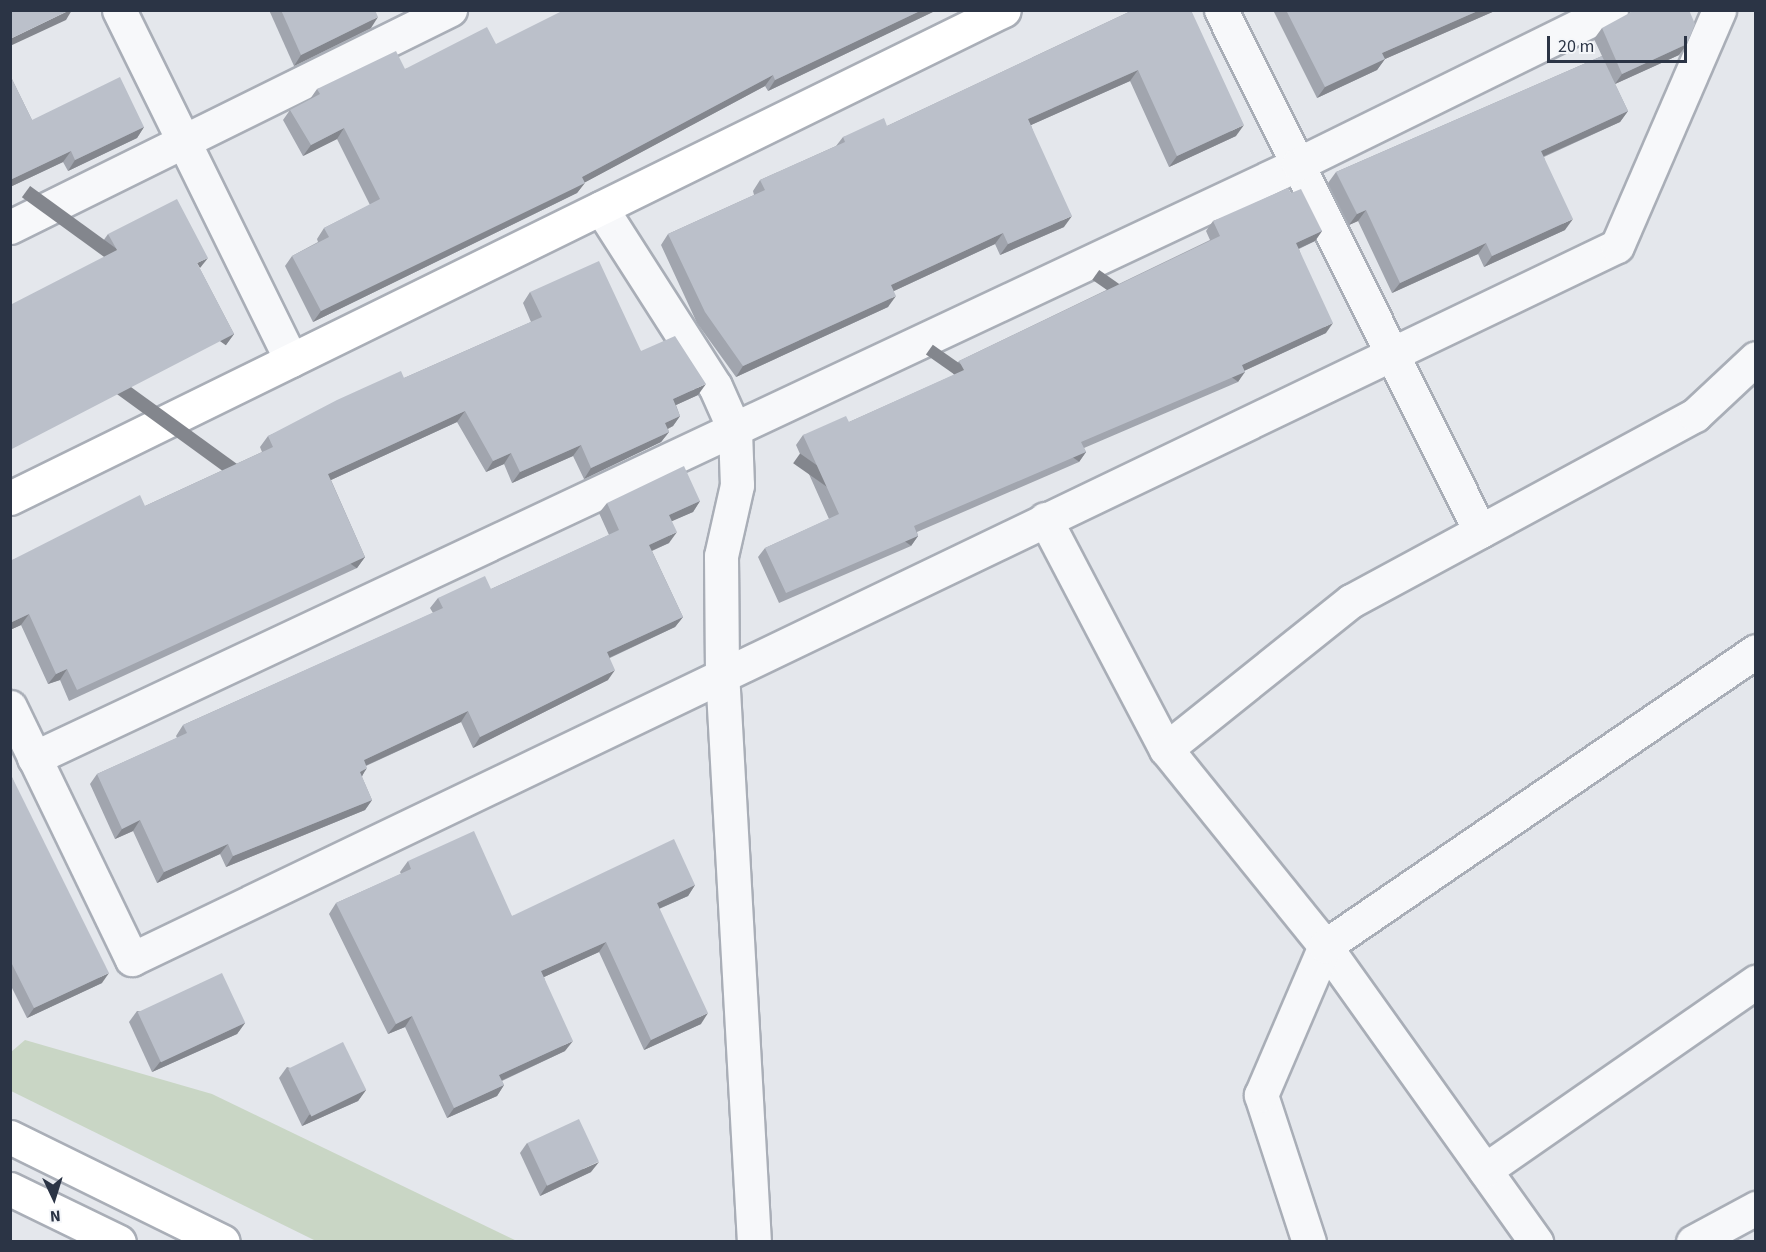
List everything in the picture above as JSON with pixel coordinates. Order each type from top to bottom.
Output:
[{"type":"street","points":[[119,10],[291,360]]},
{"type":"street","points":[[10,227],[450,10]]},
{"type":"street","points":[[10,498],[1004,10]]},
{"type":"street","points":[[1221,10],[1298,164],[1389,355],[1480,531]]},
{"type":"street","points":[[34,758],[735,431],[1298,164],[1611,10]]},
{"type":"street","points":[[10,707],[132,959],[722,672],[1617,246],[1719,10]]},
{"type":"street","points":[[601,208],[715,386],[735,431],[737,485],[721,556],[722,672],[754,1242]]},
{"type":"street","points":[[1166,749],[1351,601],[1695,415],[1755,358]]},
{"type":"street","points":[[1045,519],[1166,749],[1325,946],[1536,1242]]},
{"type":"street","points":[[1309,1242],[1261,1095],[1325,946],[1755,651]]},
{"type":"street","points":[[1485,1170],[1755,982]]},
{"type":"street","points":[[10,1137],[223,1242]]},
{"type":"street","points":[[10,1189],[119,1242]]},
{"type":"street","points":[[1693,1242],[1755,1208]]},
{"type":"green space","points":[[25,1040],[212,1094],[517,1241],[316,1241],[11,1091],[11,1052]]},
{"type":"building","points":[[10,10],[70,10],[10,39]]},
{"type":"building","points":[[281,10],[375,10],[378,17],[301,55]]},
{"type":"building","points":[[564,10],[922,10],[775,80],[773,75],[582,177],[585,183],[321,311],[292,256],[329,237],[324,228],[380,199],[344,128],[311,145],[290,110],[320,94],[317,89],[396,51],[405,69],[487,27],[496,44]]},
{"type":"building","points":[[1133,10],[1191,10],[1244,125],[1177,156],[1138,70],[1028,119],[1072,216],[1008,244],[1003,233],[891,285],[896,296],[743,366],[705,312],[668,234],[765,190],[760,180],[845,142],[843,137],[884,118],[887,126]]},
{"type":"building","points":[[1286,10],[1480,10],[1382,53],[1385,59],[1325,87]]},
{"type":"building","points":[[1635,10],[1689,10],[1695,24],[1687,44],[1622,74],[1602,28]]},
{"type":"building","points":[[1602,56],[1628,111],[1541,151],[1573,219],[1492,256],[1486,243],[1400,283],[1366,210],[1357,214],[1336,172]]},
{"type":"building","points":[[10,75],[32,120],[120,77],[144,127],[75,160],[71,151],[10,180]]},
{"type":"building","points":[[1288,188],[1291,193],[1301,189],[1322,231],[1296,243],[1333,323],[1242,365],[1245,372],[1081,442],[1086,452],[914,526],[918,536],[786,593],[765,548],[839,514],[803,435],[846,416],[849,422],[964,370],[959,361],[1220,236],[1213,221]]},
{"type":"building","points":[[177,199],[208,258],[197,263],[234,334],[10,450],[10,305],[117,250],[108,234]]},
{"type":"building","points":[[599,261],[641,351],[675,336],[706,384],[673,399],[680,416],[665,423],[669,432],[591,468],[581,445],[520,472],[511,453],[493,461],[465,411],[328,474],[365,557],[77,690],[67,669],[56,674],[29,614],[12,622],[10,618],[10,561],[140,495],[145,506],[273,447],[268,436],[337,400],[401,371],[404,378],[542,317],[530,292]]},
{"type":"building","points":[[684,466],[700,501],[669,515],[677,532],[649,545],[683,617],[607,652],[615,670],[480,737],[468,711],[364,760],[367,768],[360,772],[372,800],[233,856],[228,844],[164,872],[140,820],[122,829],[97,774],[187,733],[183,725],[443,608],[438,598],[485,576],[491,589],[619,530],[607,503]]},
{"type":"building","points":[[10,773],[109,973],[34,1008],[10,960]]},
{"type":"building","points":[[474,831],[512,916],[674,839],[695,885],[657,903],[708,1013],[651,1040],[606,942],[541,971],[573,1041],[499,1075],[504,1085],[454,1108],[412,1016],[396,1024],[336,903],[411,869],[408,861]]},
{"type":"building","points":[[222,973],[245,1023],[161,1062],[138,1012]]},
{"type":"building","points":[[343,1042],[366,1090],[311,1116],[288,1069]]},
{"type":"building","points":[[579,1119],[599,1162],[547,1186],[527,1143]]}]
